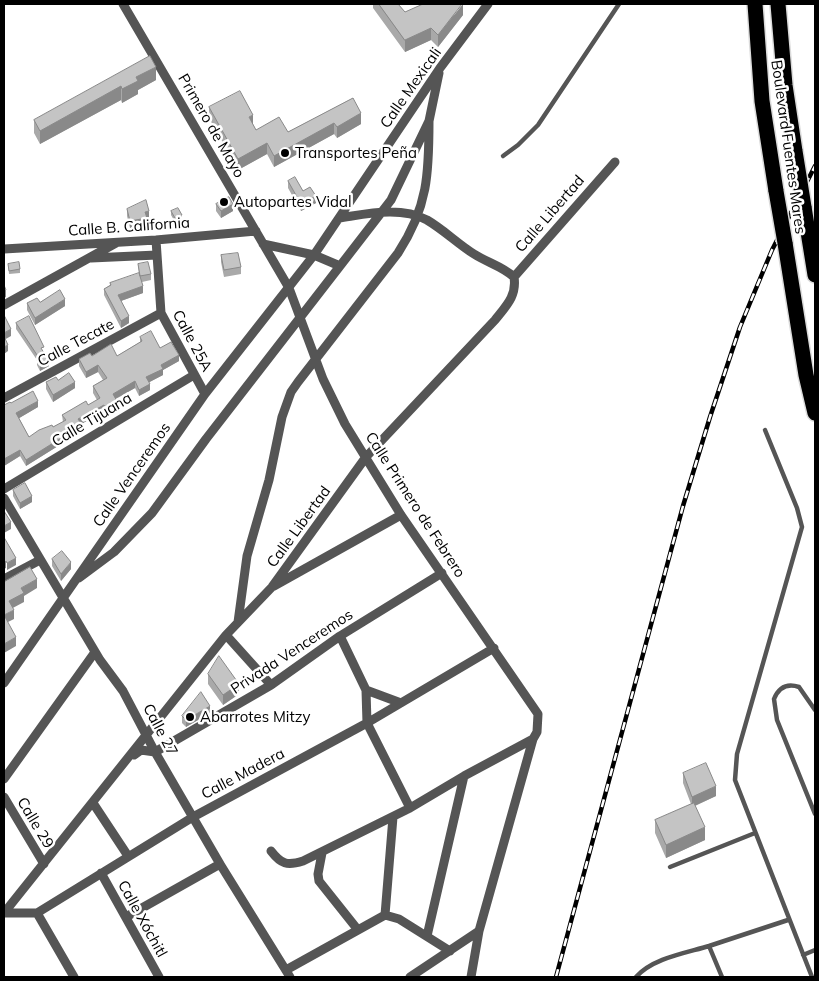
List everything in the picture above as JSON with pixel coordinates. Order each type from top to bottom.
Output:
[{"type":"highway","name":"Boulevard Fuentes Mares","points":[[749,4],[755,11],[762,101],[806,375],[815,414]]},
{"type":"highway","name":"Boulevard Fuentes Mares","points":[[778,4],[785,85],[815,275]]},
{"type":"street","name":"Primero de Mayo","points":[[123,4],[289,288]]},
{"type":"street","name":"Calle Mexicali","points":[[289,288],[314,255],[440,68],[488,4]]},
{"type":"street","points":[[238,623],[247,556],[269,480],[282,417],[291,392],[398,253],[417,216],[428,181],[429,120],[440,68]]},
{"type":"street","points":[[72,583],[114,552],[152,513],[206,439],[391,200],[429,120]]},
{"type":"street","name":"Calle Libertad","points":[[4,913],[226,635],[272,587],[366,458],[495,320],[514,295],[514,277],[615,162]]},
{"type":"street","points":[[339,218],[383,211],[417,216],[437,227],[475,255],[499,266],[514,277]]},
{"type":"street","name":"Calle B. California","points":[[4,249],[156,240],[256,231]]},
{"type":"street","name":"Calle 25A","points":[[156,240],[161,313],[205,394]]},
{"type":"street","points":[[4,305],[118,242]]},
{"type":"street","points":[[263,244],[314,255],[340,266]]},
{"type":"street","points":[[89,258],[157,255]]},
{"type":"street","name":"Calle Primero de Febrero","points":[[289,288],[332,398],[366,458],[402,515],[538,714],[538,724],[533,739]]},
{"type":"street","name":"Calle Venceremos","points":[[4,683],[205,394],[289,288]]},
{"type":"street","name":"Calle Tecate","points":[[4,398],[161,313]]},
{"type":"street","name":"Calle Tijuana","points":[[4,490],[194,375]]},
{"type":"street","name":"Calle 27","points":[[4,498],[95,652],[123,691],[146,736],[220,864],[288,974]]},
{"type":"street","points":[[272,587],[402,515]]},
{"type":"street","points":[[4,579],[40,560]]},
{"type":"street","name":"Privada Venceremos","points":[[128,759],[141,750],[155,752],[271,685],[340,636],[442,573]]},
{"type":"street","points":[[226,635],[271,685]]},
{"type":"street","points":[[340,636],[366,690],[367,723],[410,808]]},
{"type":"street","name":"Calle Madera","points":[[37,913],[193,817],[367,723],[494,648]]},
{"type":"street","points":[[4,779],[95,652]]},
{"type":"street","points":[[366,690],[401,703]]},
{"type":"street","points":[[271,851],[279,862],[285,864],[303,861],[322,853],[410,808],[533,739]]},
{"type":"street","points":[[470,977],[479,931],[533,739]]},
{"type":"street","points":[[427,936],[464,776]]},
{"type":"street","name":"Calle 29","points":[[4,797],[44,864]]},
{"type":"street","name":"Calle Xóchitl","points":[[93,803],[128,856]]},
{"type":"street","points":[[385,916],[393,817]]},
{"type":"street","points":[[322,853],[318,874],[320,881],[325,891],[358,930]]},
{"type":"street","points":[[126,917],[220,864]]},
{"type":"street","name":"Calle Xóchitl","points":[[101,873],[159,977]]},
{"type":"street","points":[[4,913],[37,913],[74,977]]},
{"type":"street","points":[[288,974],[358,930],[385,916],[399,919],[450,951]]},
{"type":"street","points":[[410,977],[479,931]]},
{"type":"lane","points":[[503,156],[518,145],[538,125],[619,4]]},
{"type":"lane","points":[[765,430],[797,508],[802,526],[750,704],[734,767],[738,791],[788,920],[813,977]]},
{"type":"lane","points":[[815,710],[799,687],[791,684],[783,687],[774,699],[777,720],[815,814]]},
{"type":"lane","points":[[670,867],[754,833]]},
{"type":"lane","points":[[636,977],[650,966],[662,960],[788,920]]},
{"type":"lane","points":[[710,946],[722,977]]},
{"type":"lane","points":[[803,955],[815,950]]},
{"type":"building","points":[[379,4],[398,4],[405,12],[423,4],[462,4],[438,35],[431,28],[405,40]]},
{"type":"building","points":[[150,56],[156,67],[136,77],[138,81],[122,89],[121,86],[40,131],[34,120]]},
{"type":"building","points":[[240,91],[253,115],[249,117],[256,130],[279,117],[288,132],[353,98],[361,113],[337,127],[334,123],[274,156],[267,143],[238,159],[209,107]]},
{"type":"building","points":[[295,177],[303,191],[310,187],[316,196],[301,204],[288,181]]},
{"type":"building","points":[[229,197],[233,204],[221,211],[216,204]]},
{"type":"building","points":[[146,200],[149,211],[145,212],[147,218],[130,221],[127,209]]},
{"type":"building","points":[[178,208],[182,215],[175,218],[171,211]]},
{"type":"building","points":[[238,253],[241,267],[224,270],[221,255]]},
{"type":"building","points":[[19,262],[20,269],[9,271],[8,264]]},
{"type":"building","points":[[148,262],[151,274],[140,276],[138,264]]},
{"type":"building","points":[[139,273],[143,286],[118,295],[129,316],[121,321],[104,289],[111,285],[110,283]]},
{"type":"building","points":[[60,290],[65,299],[35,318],[27,303],[37,298],[40,302]]},
{"type":"building","points":[[29,316],[44,347],[41,348],[49,361],[40,366],[37,360],[39,358],[16,323]]},
{"type":"building","points":[[4,318],[11,329],[4,333]]},
{"type":"building","points":[[151,331],[160,348],[171,342],[179,355],[161,365],[163,369],[146,377],[150,384],[139,390],[135,381],[113,394],[118,403],[106,409],[104,405],[78,419],[82,425],[26,460],[20,450],[4,459],[4,405],[33,391],[38,401],[16,413],[29,437],[39,430],[52,425],[53,427],[66,420],[62,415],[86,401],[88,405],[100,398],[93,386],[107,378],[98,365],[86,372],[79,359],[90,353],[92,356],[111,344],[117,356],[142,341],[140,337]]},
{"type":"building","points":[[4,336],[8,345],[4,347]]},
{"type":"building","points":[[69,373],[75,382],[53,395],[46,382],[56,377],[58,380]]},
{"type":"building","points":[[25,483],[32,496],[20,503],[13,490]]},
{"type":"building","points":[[4,511],[11,522],[4,526]]},
{"type":"building","points":[[5,539],[16,558],[7,563],[6,561],[4,563]]},
{"type":"building","points":[[62,551],[71,562],[61,574],[52,559]]},
{"type":"building","points":[[30,567],[37,579],[21,588],[24,593],[9,601],[14,610],[4,615],[4,582]]},
{"type":"building","points":[[4,615],[16,637],[4,644]]},
{"type":"building","points":[[219,656],[239,684],[223,695],[208,674]]},
{"type":"building","points":[[201,692],[210,706],[186,720],[182,716]]},
{"type":"building","points":[[706,763],[716,786],[692,797],[683,773]]},
{"type":"building","points":[[694,803],[705,827],[666,845],[655,820]]},
{"type":"railway","points":[[556,977],[683,506],[710,417],[740,327],[772,250],[815,166]]},
{"type":"place","name":"Transportes Peña","points":[[285,153]]},
{"type":"place","name":"Autopartes Vidal","points":[[224,202]]},
{"type":"place","name":"Abarrotes Mitzy","points":[[190,717]]}]
